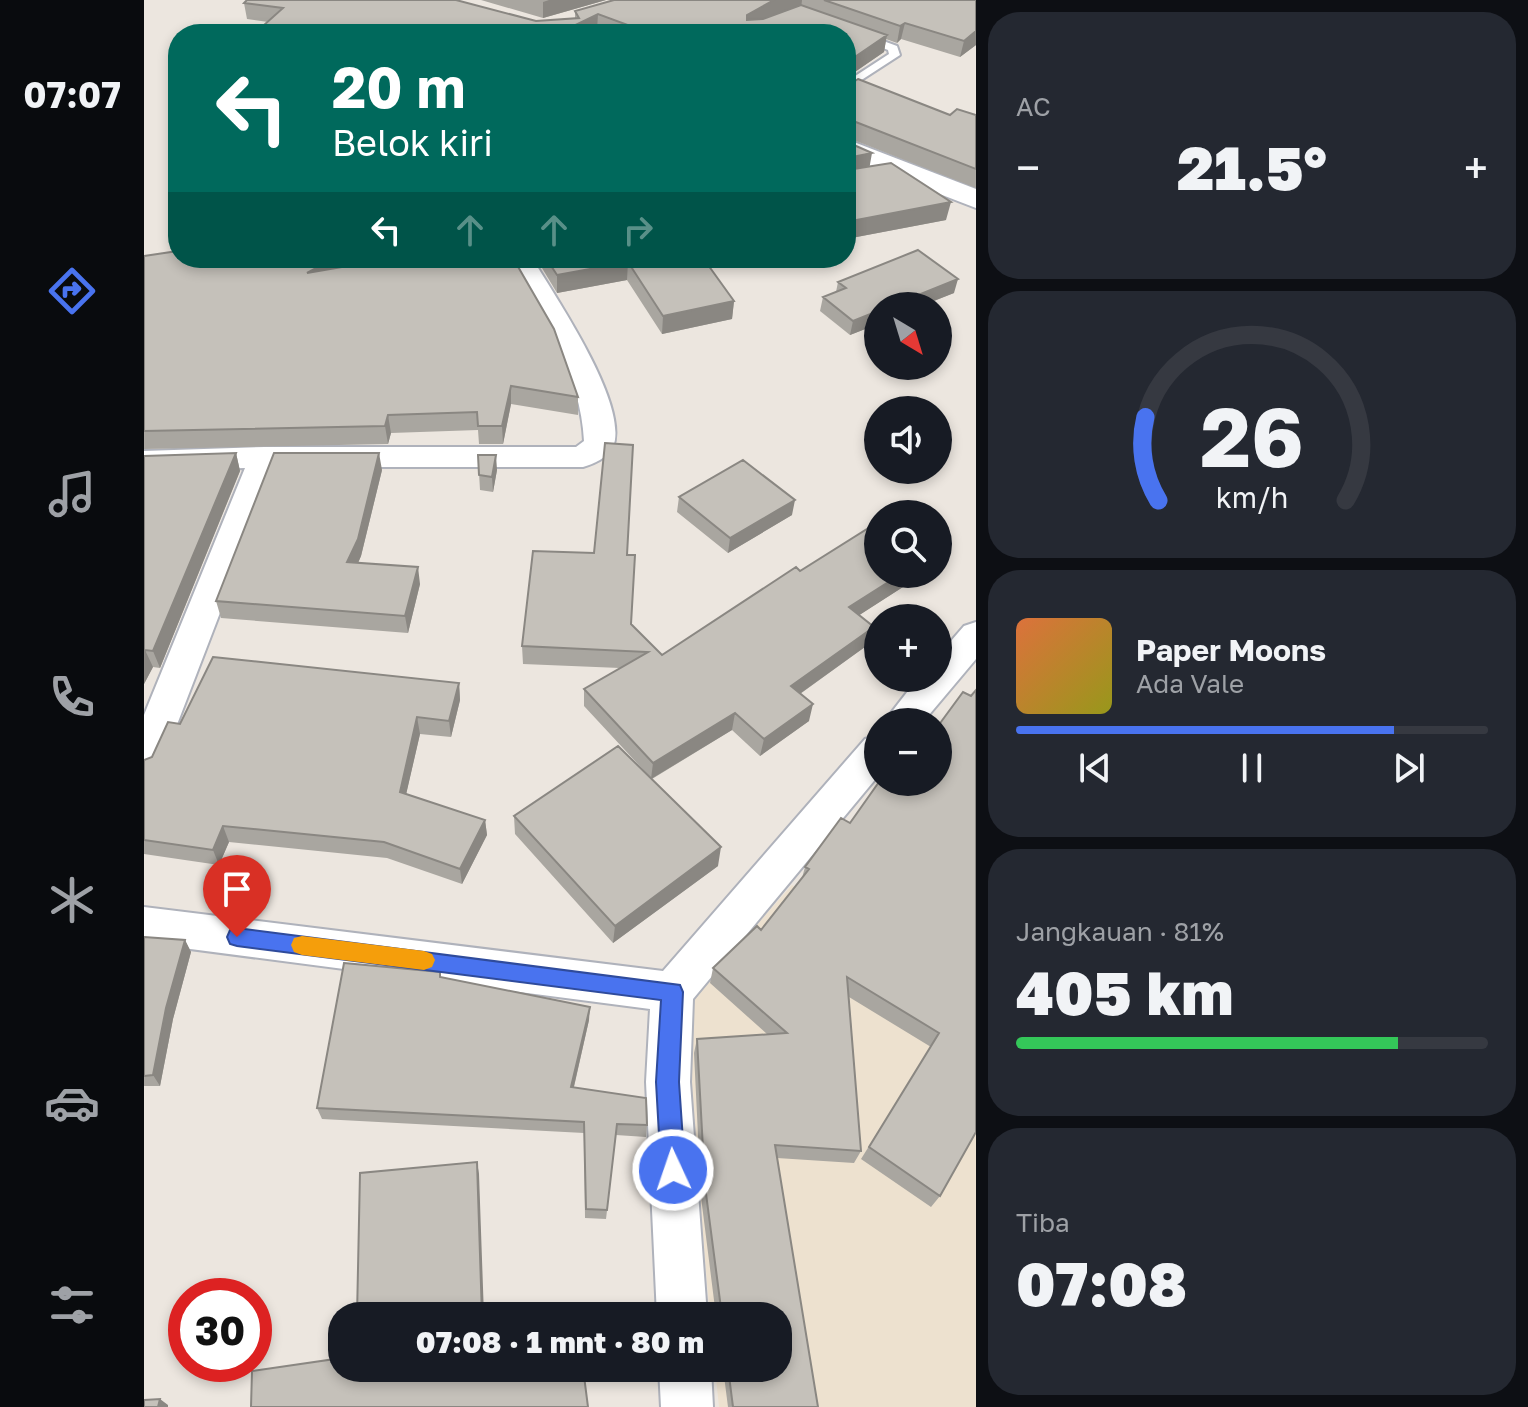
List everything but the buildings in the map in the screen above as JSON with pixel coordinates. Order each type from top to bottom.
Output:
[{"type":"street","points":[[856,154],[888,174],[976,199]]},
{"type":"street","points":[[144,461],[265,457],[583,457],[599,445],[600,427],[581,366],[525,268]]},
{"type":"street","points":[[144,761],[265,457]]},
{"type":"street","points":[[914,708],[976,635]]},
{"type":"street","points":[[681,1302],[668,1082],[672,992],[864,766]]},
{"type":"street","points":[[144,925],[672,992]]},
{"type":"street","points":[[686,1382],[687,1407]]},
{"type":"lane","points":[[856,34],[893,48],[895,55],[856,80]]},
{"type":"shaded area","points":[[792,885],[976,991],[976,1407],[719,1407],[716,1382],[792,1382],[792,1302],[709,1302],[684,1023],[693,996]]},
{"type":"slow traffic","points":[[302,945],[424,960]]},
{"type":"route","points":[[237,937],[672,992],[668,1082],[673,1170]]}]
